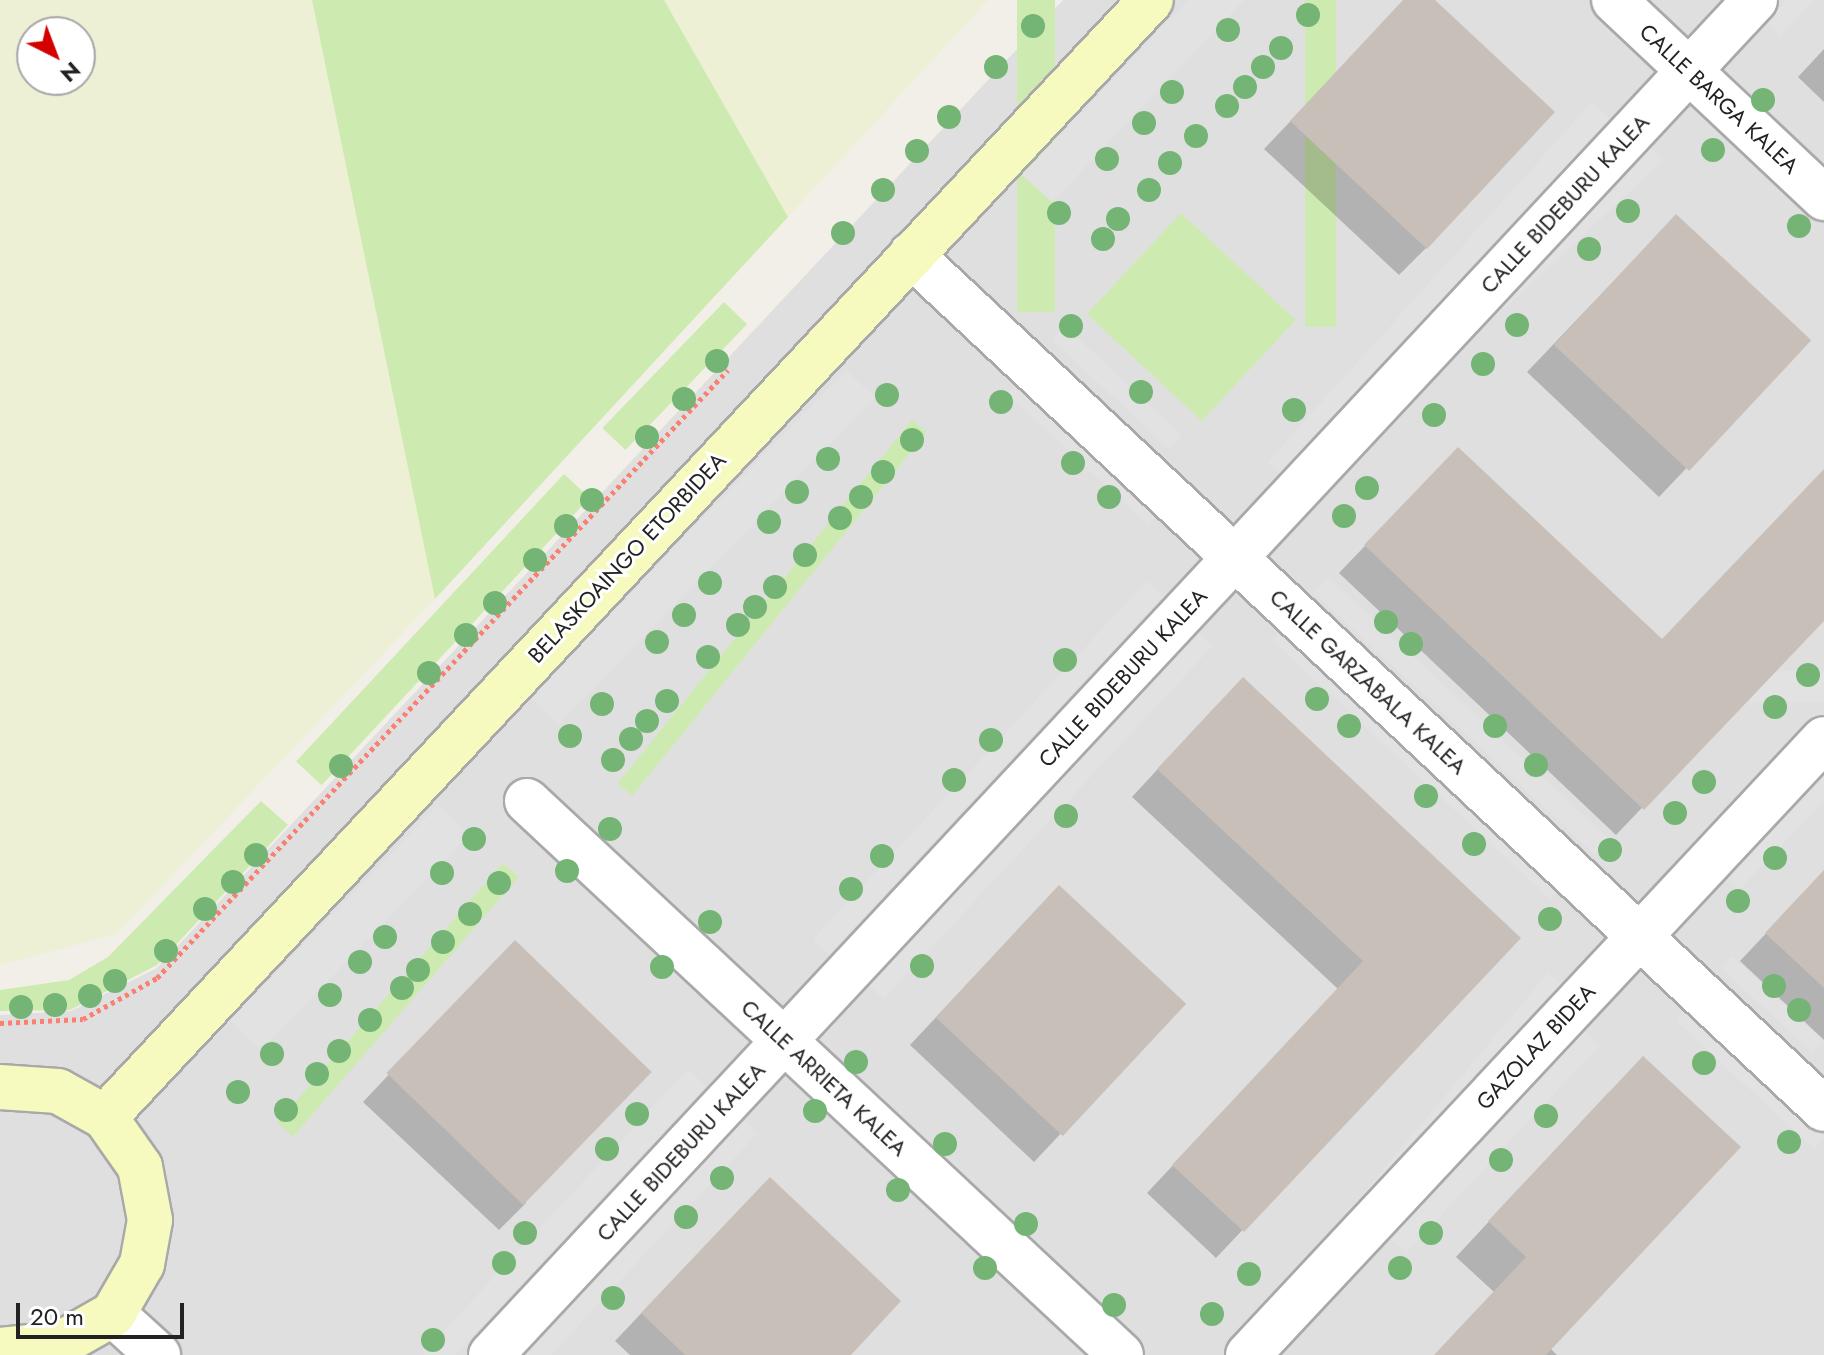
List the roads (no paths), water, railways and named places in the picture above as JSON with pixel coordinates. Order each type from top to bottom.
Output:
[{"type":"street","name":"BELASKOAINGO ETORBIDEA","points":[[105,1117],[1151,0]]},
{"type":"street","name":"CALLE BARGA KALEA","points":[[1614,0],[1824,198]]},
{"type":"street","name":"CALLE BIDEBURU KALEA","points":[[491,1355],[1755,0]]},
{"type":"street","name":"CALLE GARZABALA KALEA","points":[[911,255],[1824,1109]]},
{"type":"street","name":"GAZOLAZ BIDEA","points":[[1248,1355],[1824,739]]},
{"type":"street","name":"CALLE ARRIETA KALEA","points":[[527,801],[1121,1355]]},
{"type":"street","points":[[0,1087],[58,1091],[105,1117],[130,1147],[149,1202],[142,1264],[113,1314],[60,1344],[0,1350]]},
{"type":"street","points":[[113,1314],[158,1355]]}]
